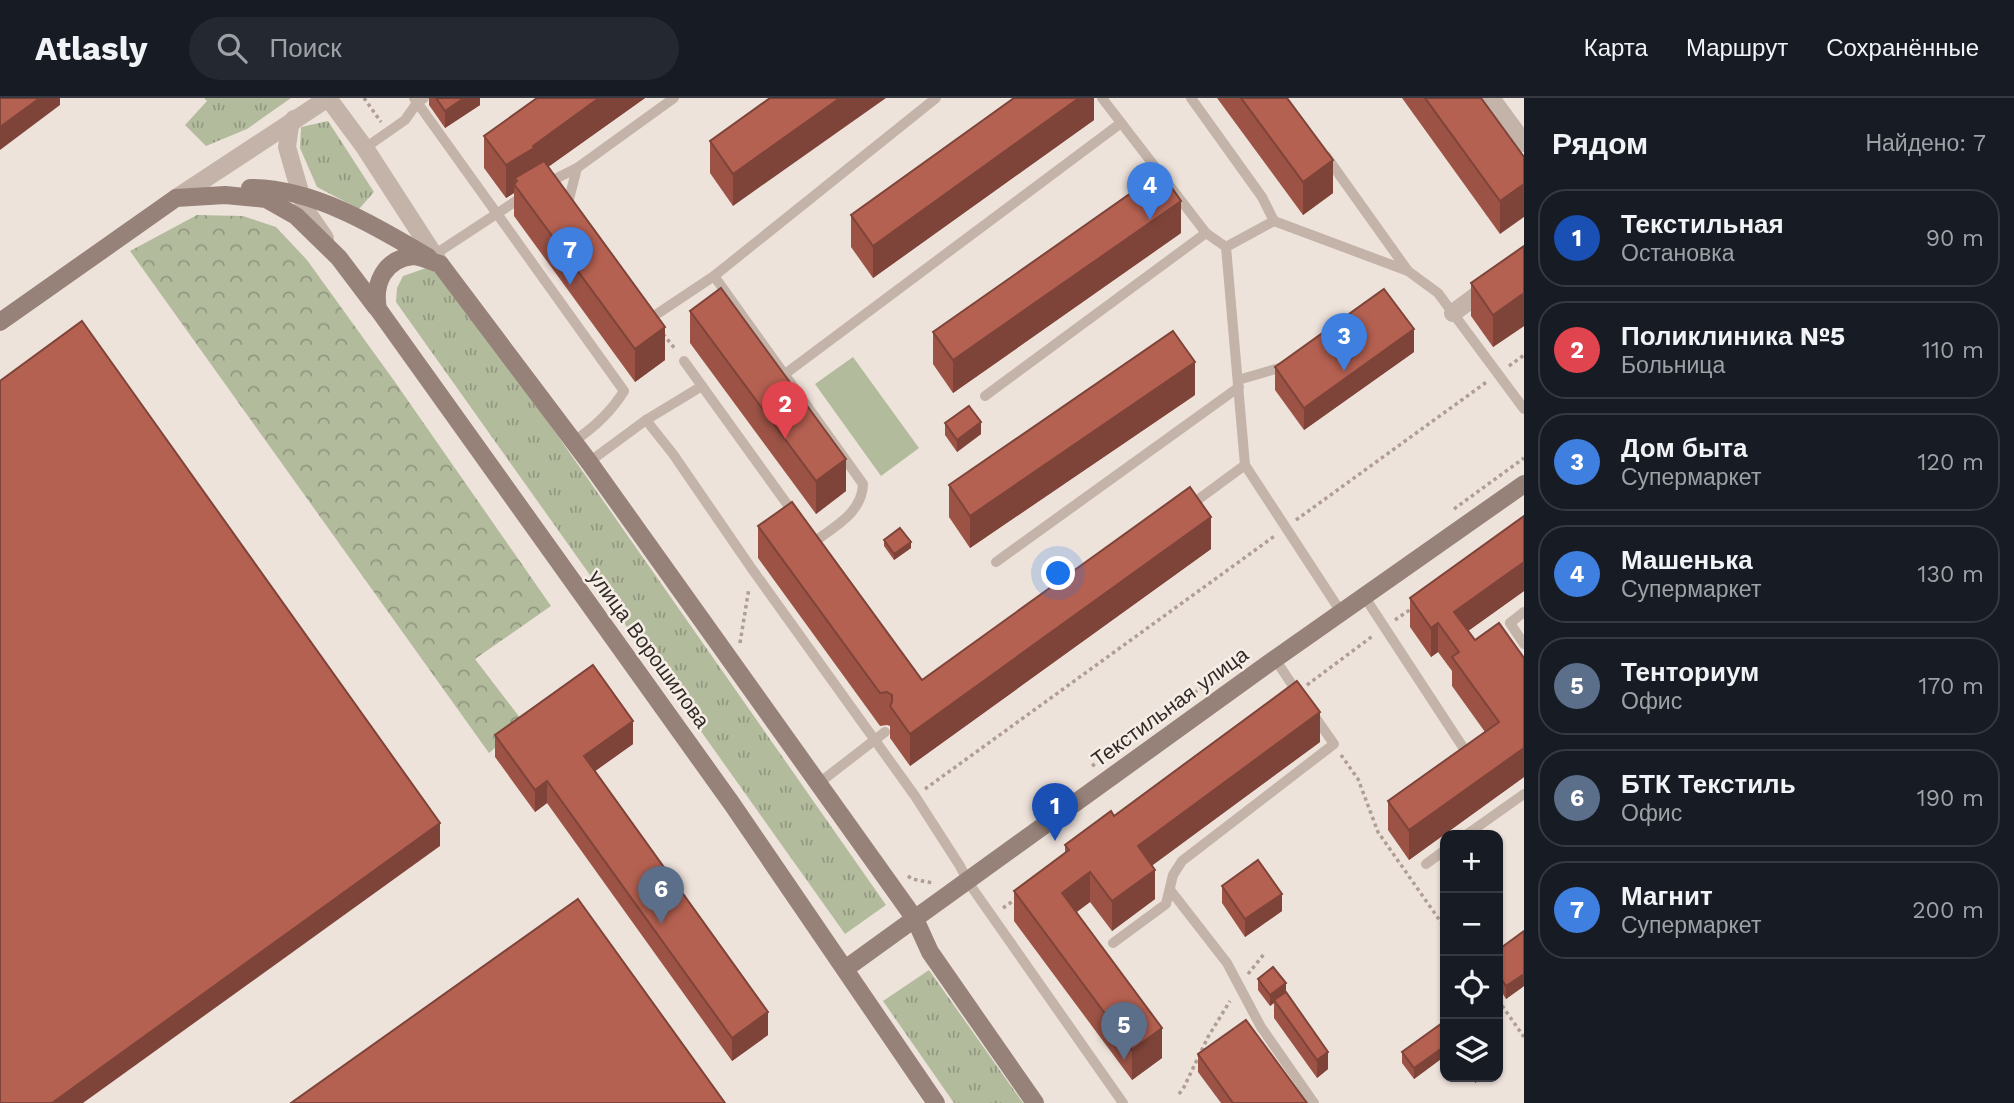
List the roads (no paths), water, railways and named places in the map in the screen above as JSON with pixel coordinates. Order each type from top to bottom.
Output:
[{"type":"main road","points":[[0,322],[176,198],[225,188],[268,188],[302,197],[334,208],[390,234],[437,260],[589,462],[819,783],[915,919],[930,952],[1035,1103]]},
{"type":"main road","name":"улица Ворошилова","points":[[176,198],[225,195],[266,199],[296,216],[339,257],[732,804],[936,1103]]},
{"type":"main road","points":[[378,309],[375,294],[384,271],[398,260],[416,256],[437,260]]},
{"type":"main road","name":"Текстильная улица","points":[[845,969],[915,919],[964,874],[1275,660],[1524,484]]},
{"type":"street","points":[[176,198],[328,98],[365,148],[437,260]]},
{"type":"street","points":[[1492,98],[1524,143]]},
{"type":"street","points":[[294,119],[290,126],[287,146],[305,209],[339,257]]},
{"type":"street","points":[[1453,313],[1524,260]]},
{"type":"lane","points":[[437,260],[530,191],[577,168],[674,98]]},
{"type":"lane","points":[[644,308],[651,318],[714,276],[936,98]]},
{"type":"lane","points":[[1101,98],[1206,233],[1226,247]]},
{"type":"lane","points":[[1191,98],[1262,197],[1274,221],[1408,271],[1438,293],[1524,409]]},
{"type":"lane","points":[[365,148],[405,120],[418,100],[624,391],[613,408],[574,442]]},
{"type":"lane","points":[[785,374],[1121,123]]},
{"type":"lane","points":[[1315,141],[1408,271]]},
{"type":"lane","points":[[575,214],[568,203],[577,168]]},
{"type":"lane","points":[[1226,247],[1274,221]]},
{"type":"lane","points":[[985,396],[1206,233]]},
{"type":"lane","points":[[1226,247],[1245,465],[1341,612]]},
{"type":"lane","points":[[714,276],[863,484],[863,497],[853,512],[814,542]]},
{"type":"lane","points":[[684,361],[798,520]]},
{"type":"lane","points":[[996,562],[1238,384],[1291,364]]},
{"type":"lane","points":[[589,462],[646,420],[702,386]]},
{"type":"lane","points":[[646,420],[673,454],[915,796],[992,916],[1123,1103]]},
{"type":"lane","points":[[1179,514],[1245,465]]},
{"type":"lane","points":[[806,531],[823,555]]},
{"type":"lane","points":[[1364,596],[1471,760]]},
{"type":"lane","points":[[1524,612],[1510,623],[1524,644]]},
{"type":"lane","points":[[1113,943],[1166,904],[1174,875],[1182,862],[1334,744],[1275,660]]},
{"type":"lane","points":[[819,783],[885,732]]},
{"type":"lane","points":[[1473,830],[1524,794]]},
{"type":"lane","points":[[1426,864],[1440,854]]},
{"type":"lane","points":[[1171,891],[1227,963],[1261,1027],[1314,1103]]},
{"type":"place","name":"Машенька","points":[[1150,220]]},
{"type":"place","name":"Магнит","points":[[570,285]]},
{"type":"place","name":"Дом быта","points":[[1344,371]]},
{"type":"place","name":"Поликлиника №5","points":[[785,439]]},
{"type":"place","name":"Текстильная","points":[[1055,841]]},
{"type":"place","name":"БТК Текстиль","points":[[661,924]]},
{"type":"place","name":"Тенториум","points":[[1124,1060]]}]
